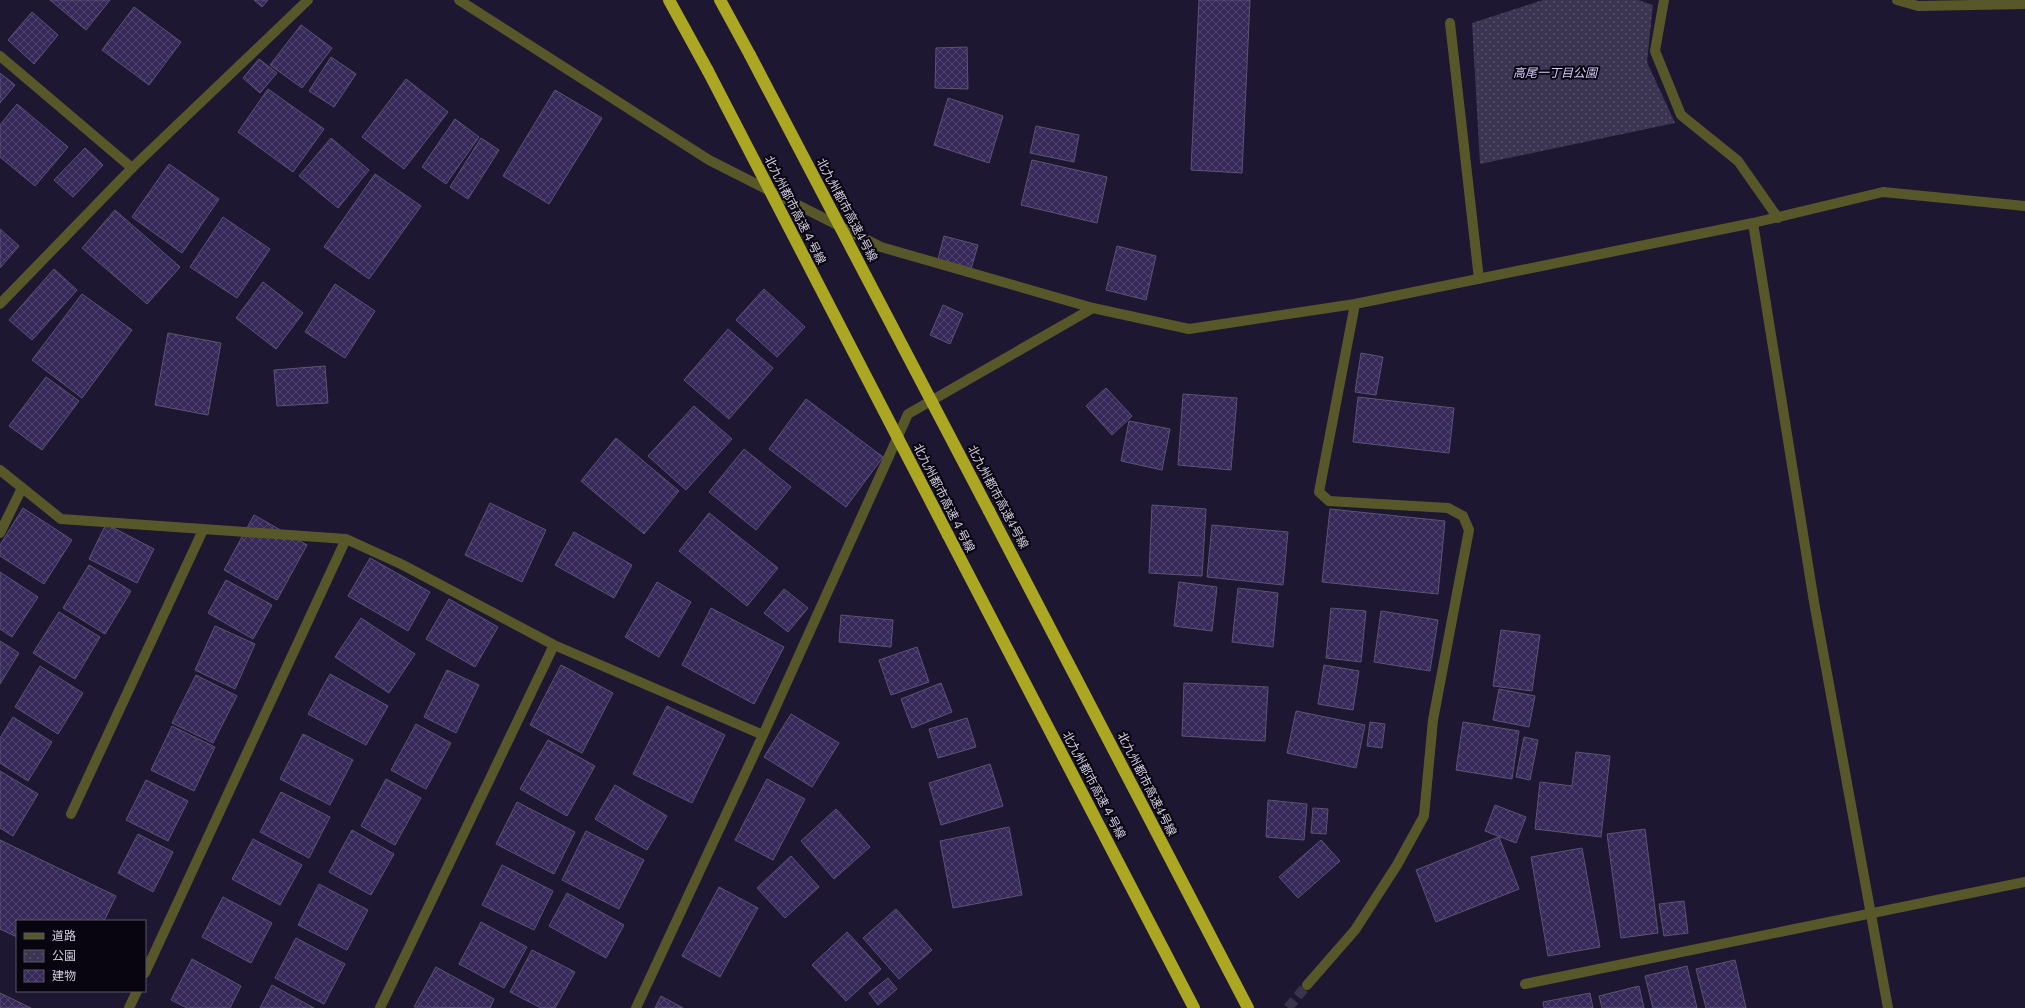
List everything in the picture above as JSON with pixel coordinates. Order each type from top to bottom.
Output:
[{"type":"highway","name":"北九州都市高速４号線","points":[[669,0],[708,71],[1194,1008]]},
{"type":"highway","name":"北九州都市高速4号線","points":[[720,0],[1248,1008]]},
{"type":"street","points":[[0,304],[132,168],[308,0]]},
{"type":"street","points":[[459,0],[709,160],[881,247],[1093,308],[1189,329],[1355,304],[1778,218],[1883,192],[2025,206]]},
{"type":"street","points":[[1664,0],[1655,51],[1681,115],[1738,161],[1778,218]]},
{"type":"street","points":[[1897,0],[1918,6],[2025,4]]},
{"type":"street","points":[[1450,23],[1479,279]]},
{"type":"street","points":[[0,56],[132,168]]},
{"type":"street","points":[[1753,223],[1814,602],[1888,1008]]},
{"type":"street","points":[[1307,985],[1354,930],[1397,865],[1424,816],[1433,720],[1469,530],[1463,516],[1448,508],[1329,501],[1319,492],[1355,304]]},
{"type":"street","points":[[636,1008],[763,735],[908,414],[1093,308]]},
{"type":"street","points":[[0,470],[61,519],[346,539],[401,564],[554,645],[763,735]]},
{"type":"street","points":[[0,534],[22,488]]},
{"type":"street","points":[[71,814],[203,530]]},
{"type":"street","points":[[146,971],[346,539]]},
{"type":"street","points":[[380,1008],[554,645]]},
{"type":"street","points":[[1525,984],[2025,882]]},
{"type":"street","points":[[129,1008],[137,992]]},
{"type":"green space","name":"高尾一丁目公園","points":[[1543,0],[1638,0],[1653,5],[1647,62],[1675,123],[1480,164],[1472,23]]},
{"type":"building","points":[[50,0],[110,0],[86,30]]},
{"type":"building","points":[[254,0],[268,0],[262,7]]},
{"type":"building","points":[[1199,0],[1250,0],[1242,173],[1191,170]]},
{"type":"building","points":[[134,7],[181,42],[149,85],[102,50]]},
{"type":"building","points":[[32,12],[58,35],[34,64],[8,40]]},
{"type":"building","points":[[301,25],[332,48],[302,88],[270,65]]},
{"type":"building","points":[[967,47],[968,89],[935,88],[936,48]]},
{"type":"building","points":[[331,57],[356,74],[334,107],[309,91]]},
{"type":"building","points":[[259,59],[277,73],[260,93],[243,78]]},
{"type":"building","points":[[0,73],[15,85],[0,103]]},
{"type":"building","points":[[406,79],[448,112],[404,169],[362,137]]},
{"type":"building","points":[[268,89],[324,129],[293,172],[238,132]]},
{"type":"building","points":[[555,90],[602,118],[549,204],[503,176]]},
{"type":"building","points":[[948,98],[1003,116],[989,163],[934,145]]},
{"type":"building","points":[[17,104],[68,147],[35,186],[0,157],[0,125]]},
{"type":"building","points":[[455,119],[479,137],[446,184],[422,167]]},
{"type":"building","points":[[1036,126],[1079,135],[1074,162],[1030,153]]},
{"type":"building","points":[[331,138],[369,170],[338,208],[299,176]]},
{"type":"building","points":[[481,138],[499,150],[468,199],[450,187]]},
{"type":"building","points":[[85,148],[103,165],[73,197],[54,180]]},
{"type":"building","points":[[1032,160],[1107,177],[1097,223],[1021,205]]},
{"type":"building","points":[[169,164],[219,199],[182,253],[132,217]]},
{"type":"building","points":[[375,174],[421,206],[369,279],[324,247]]},
{"type":"building","points":[[115,210],[180,267],[147,304],[82,248]]},
{"type":"building","points":[[223,217],[270,249],[237,298],[190,267]]},
{"type":"building","points":[[0,229],[19,246],[0,268]]},
{"type":"building","points":[[944,236],[978,245],[969,276],[936,267]]},
{"type":"building","points":[[1117,246],[1156,256],[1146,300],[1106,290]]},
{"type":"building","points":[[54,269],[77,290],[32,340],[9,320]]},
{"type":"building","points":[[263,282],[303,313],[276,349],[236,318]]},
{"type":"building","points":[[335,284],[375,311],[345,358],[305,332]]},
{"type":"building","points":[[764,289],[805,327],[777,357],[736,320]]},
{"type":"building","points":[[82,294],[132,330],[82,398],[32,360]]},
{"type":"building","points":[[943,305],[963,314],[950,344],[930,335]]},
{"type":"building","points":[[728,329],[773,368],[729,419],[684,380]]},
{"type":"building","points":[[168,333],[221,343],[208,415],[155,405]]},
{"type":"building","points":[[1361,353],[1383,357],[1376,395],[1355,392]]},
{"type":"building","points":[[325,366],[328,403],[277,406],[274,370]]},
{"type":"building","points":[[46,377],[79,401],[42,450],[9,426]]},
{"type":"building","points":[[1106,388],[1132,416],[1112,435],[1086,406]]},
{"type":"building","points":[[1183,394],[1237,398],[1231,470],[1178,465]]},
{"type":"building","points":[[1358,397],[1454,408],[1449,453],[1353,442]]},
{"type":"building","points":[[806,399],[883,457],[846,507],[769,449]]},
{"type":"building","points":[[694,406],[732,439],[686,490],[648,456]]},
{"type":"building","points":[[1129,421],[1170,429],[1162,470],[1121,461]]},
{"type":"building","points":[[616,438],[679,491],[644,534],[581,481]]},
{"type":"building","points":[[744,449],[791,487],[756,530],[709,492]]},
{"type":"building","points":[[490,503],[546,530],[522,582],[465,555]]},
{"type":"building","points":[[1152,505],[1206,509],[1202,576],[1149,573]]},
{"type":"building","points":[[23,508],[72,540],[44,584],[0,556],[0,545]]},
{"type":"building","points":[[1330,509],[1445,521],[1438,594],[1322,582]]},
{"type":"building","points":[[709,513],[778,568],[747,606],[679,551]]},
{"type":"building","points":[[254,515],[307,545],[277,600],[224,570]]},
{"type":"building","points":[[106,524],[154,549],[137,583],[89,559]]},
{"type":"building","points":[[1212,525],[1288,532],[1283,585],[1207,577]]},
{"type":"building","points":[[574,532],[632,565],[614,598],[555,565]]},
{"type":"building","points":[[370,558],[430,592],[408,631],[348,596]]},
{"type":"building","points":[[89,565],[131,591],[105,634],[63,608]]},
{"type":"building","points":[[0,572],[38,597],[12,637],[0,629]]},
{"type":"building","points":[[226,580],[272,605],[253,639],[208,613]]},
{"type":"building","points":[[657,582],[691,602],[659,657],[625,637]]},
{"type":"building","points":[[1179,582],[1217,587],[1212,631],[1174,626]]},
{"type":"building","points":[[1238,588],[1278,593],[1273,647],[1232,642]]},
{"type":"building","points":[[784,589],[808,608],[788,632],[764,613]]},
{"type":"building","points":[[449,599],[498,627],[475,667],[426,639]]},
{"type":"building","points":[[711,608],[784,647],[754,704],[682,665]]},
{"type":"building","points":[[1331,608],[1366,611],[1361,662],[1326,658]]},
{"type":"building","points":[[1381,611],[1438,620],[1430,671],[1374,662]]},
{"type":"building","points":[[59,612],[100,637],[75,679],[33,653]]},
{"type":"building","points":[[841,615],[893,620],[891,647],[839,642]]},
{"type":"building","points":[[361,618],[415,654],[389,693],[335,657]]},
{"type":"building","points":[[215,626],[255,644],[235,689],[195,670]]},
{"type":"building","points":[[1501,630],[1540,635],[1532,691],[1493,686]]},
{"type":"building","points":[[0,641],[19,653],[0,684]]},
{"type":"building","points":[[917,647],[929,682],[891,695],[879,660]]},
{"type":"building","points":[[561,665],[613,693],[582,753],[530,725]]},
{"type":"building","points":[[1324,665],[1359,671],[1353,710],[1318,704]]},
{"type":"building","points":[[40,666],[83,693],[58,734],[15,707]]},
{"type":"building","points":[[447,670],[479,685],[456,733],[424,717]]},
{"type":"building","points":[[330,674],[388,706],[366,745],[308,714]]},
{"type":"building","points":[[196,675],[237,696],[213,743],[172,723]]},
{"type":"building","points":[[941,683],[952,712],[912,728],[901,699]]},
{"type":"building","points":[[1184,683],[1268,687],[1265,741],[1182,736]]},
{"type":"building","points":[[1499,689],[1535,696],[1529,727],[1493,720]]},
{"type":"building","points":[[667,706],[725,735],[692,803],[633,774]]},
{"type":"building","points":[[1296,711],[1365,725],[1356,768],[1287,753]]},
{"type":"building","points":[[791,714],[839,743],[812,787],[764,757]]},
{"type":"building","points":[[13,717],[52,742],[28,781],[0,763],[0,738]]},
{"type":"building","points":[[967,718],[976,747],[938,758],[929,729]]},
{"type":"building","points":[[1370,722],[1385,724],[1382,748],[1367,746]]},
{"type":"building","points":[[1463,722],[1519,731],[1512,779],[1456,770]]},
{"type":"building","points":[[416,724],[451,743],[426,789],[391,770]]},
{"type":"building","points":[[172,726],[215,747],[194,791],[151,770]]},
{"type":"building","points":[[303,734],[353,760],[330,805],[280,779]]},
{"type":"building","points":[[1524,737],[1538,740],[1530,780],[1516,777]]},
{"type":"building","points":[[548,740],[595,766],[567,816],[520,789]]},
{"type":"building","points":[[1576,752],[1610,756],[1601,837],[1535,829],[1540,782],[1572,786]]},
{"type":"building","points":[[990,764],[1003,806],[941,825],[929,783]]},
{"type":"building","points":[[0,771],[38,794],[13,836],[0,828]]},
{"type":"building","points":[[386,779],[421,798],[395,845],[361,826]]},
{"type":"building","points":[[767,779],[805,799],[773,860],[735,840]]},
{"type":"building","points":[[146,780],[188,801],[168,841],[126,820]]},
{"type":"building","points":[[615,785],[667,816],[647,850],[595,819]]},
{"type":"building","points":[[281,792],[330,817],[309,858],[260,832]]},
{"type":"building","points":[[1268,800],[1307,804],[1304,840],[1266,837]]},
{"type":"building","points":[[517,802],[575,832],[554,874],[496,844]]},
{"type":"building","points":[[1495,805],[1526,817],[1516,843],[1485,831]]},
{"type":"building","points":[[1313,808],[1328,809],[1326,834],[1311,833]]},
{"type":"building","points":[[836,809],[870,847],[834,879],[801,841]]},
{"type":"building","points":[[1009,827],[1022,895],[953,908],[940,841]]},
{"type":"building","points":[[1645,829],[1658,933],[1621,938],[1607,834]]},
{"type":"building","points":[[352,830],[394,854],[371,895],[329,872]]},
{"type":"building","points":[[586,831],[644,860],[619,909],[562,880]]},
{"type":"building","points":[[138,834],[173,852],[153,892],[118,873]]},
{"type":"building","points":[[1499,837],[1519,889],[1436,922],[1416,870]]},
{"type":"building","points":[[253,839],[302,865],[280,905],[232,879]]},
{"type":"building","points":[[0,840],[116,896],[104,920],[16,920],[16,937],[0,929]]},
{"type":"building","points":[[1321,840],[1340,861],[1298,898],[1279,877]]},
{"type":"building","points":[[1582,848],[1600,947],[1548,956],[1531,857]]},
{"type":"building","points":[[791,856],[819,887],[785,918],[757,888]]},
{"type":"building","points":[[502,865],[553,891],[534,930],[482,905]]},
{"type":"building","points":[[319,884],[368,910],[347,950],[298,925]]},
{"type":"building","points":[[719,887],[758,908],[720,977],[682,956]]},
{"type":"building","points":[[567,893],[624,925],[606,958],[549,926]]},
{"type":"building","points":[[223,897],[272,923],[251,963],[202,937]]},
{"type":"building","points":[[1684,901],[1688,933],[1664,936],[1659,904]]},
{"type":"building","points":[[896,909],[932,950],[899,979],[863,938]]},
{"type":"building","points":[[481,922],[527,947],[504,988],[459,964]]},
{"type":"building","points":[[847,932],[881,969],[846,1001],[812,965]]},
{"type":"building","points":[[296,938],[345,964],[324,1004],[275,978]]},
{"type":"building","points":[[532,950],[575,972],[555,1008],[541,1008],[510,992]]},
{"type":"building","points":[[192,959],[241,986],[230,1008],[187,1008],[171,1000]]},
{"type":"building","points":[[1735,960],[1746,1008],[1706,1008],[1696,969]]},
{"type":"building","points":[[1687,966],[1697,1008],[1653,1008],[1645,976]]},
{"type":"building","points":[[436,967],[494,999],[490,1008],[414,1007]]},
{"type":"building","points":[[888,978],[897,989],[878,1005],[869,993]]},
{"type":"building","points":[[272,985],[314,1008],[260,1008]]},
{"type":"building","points":[[1639,986],[1644,1008],[1602,1008],[1599,996]]},
{"type":"building","points":[[0,993],[31,1008],[0,1008]]},
{"type":"building","points":[[1590,993],[1593,1008],[1544,1008],[1543,1002]]},
{"type":"building","points":[[661,996],[683,1008],[655,1008]]},
{"type":"tunnel","points":[[1288,1008],[1307,985]]}]
